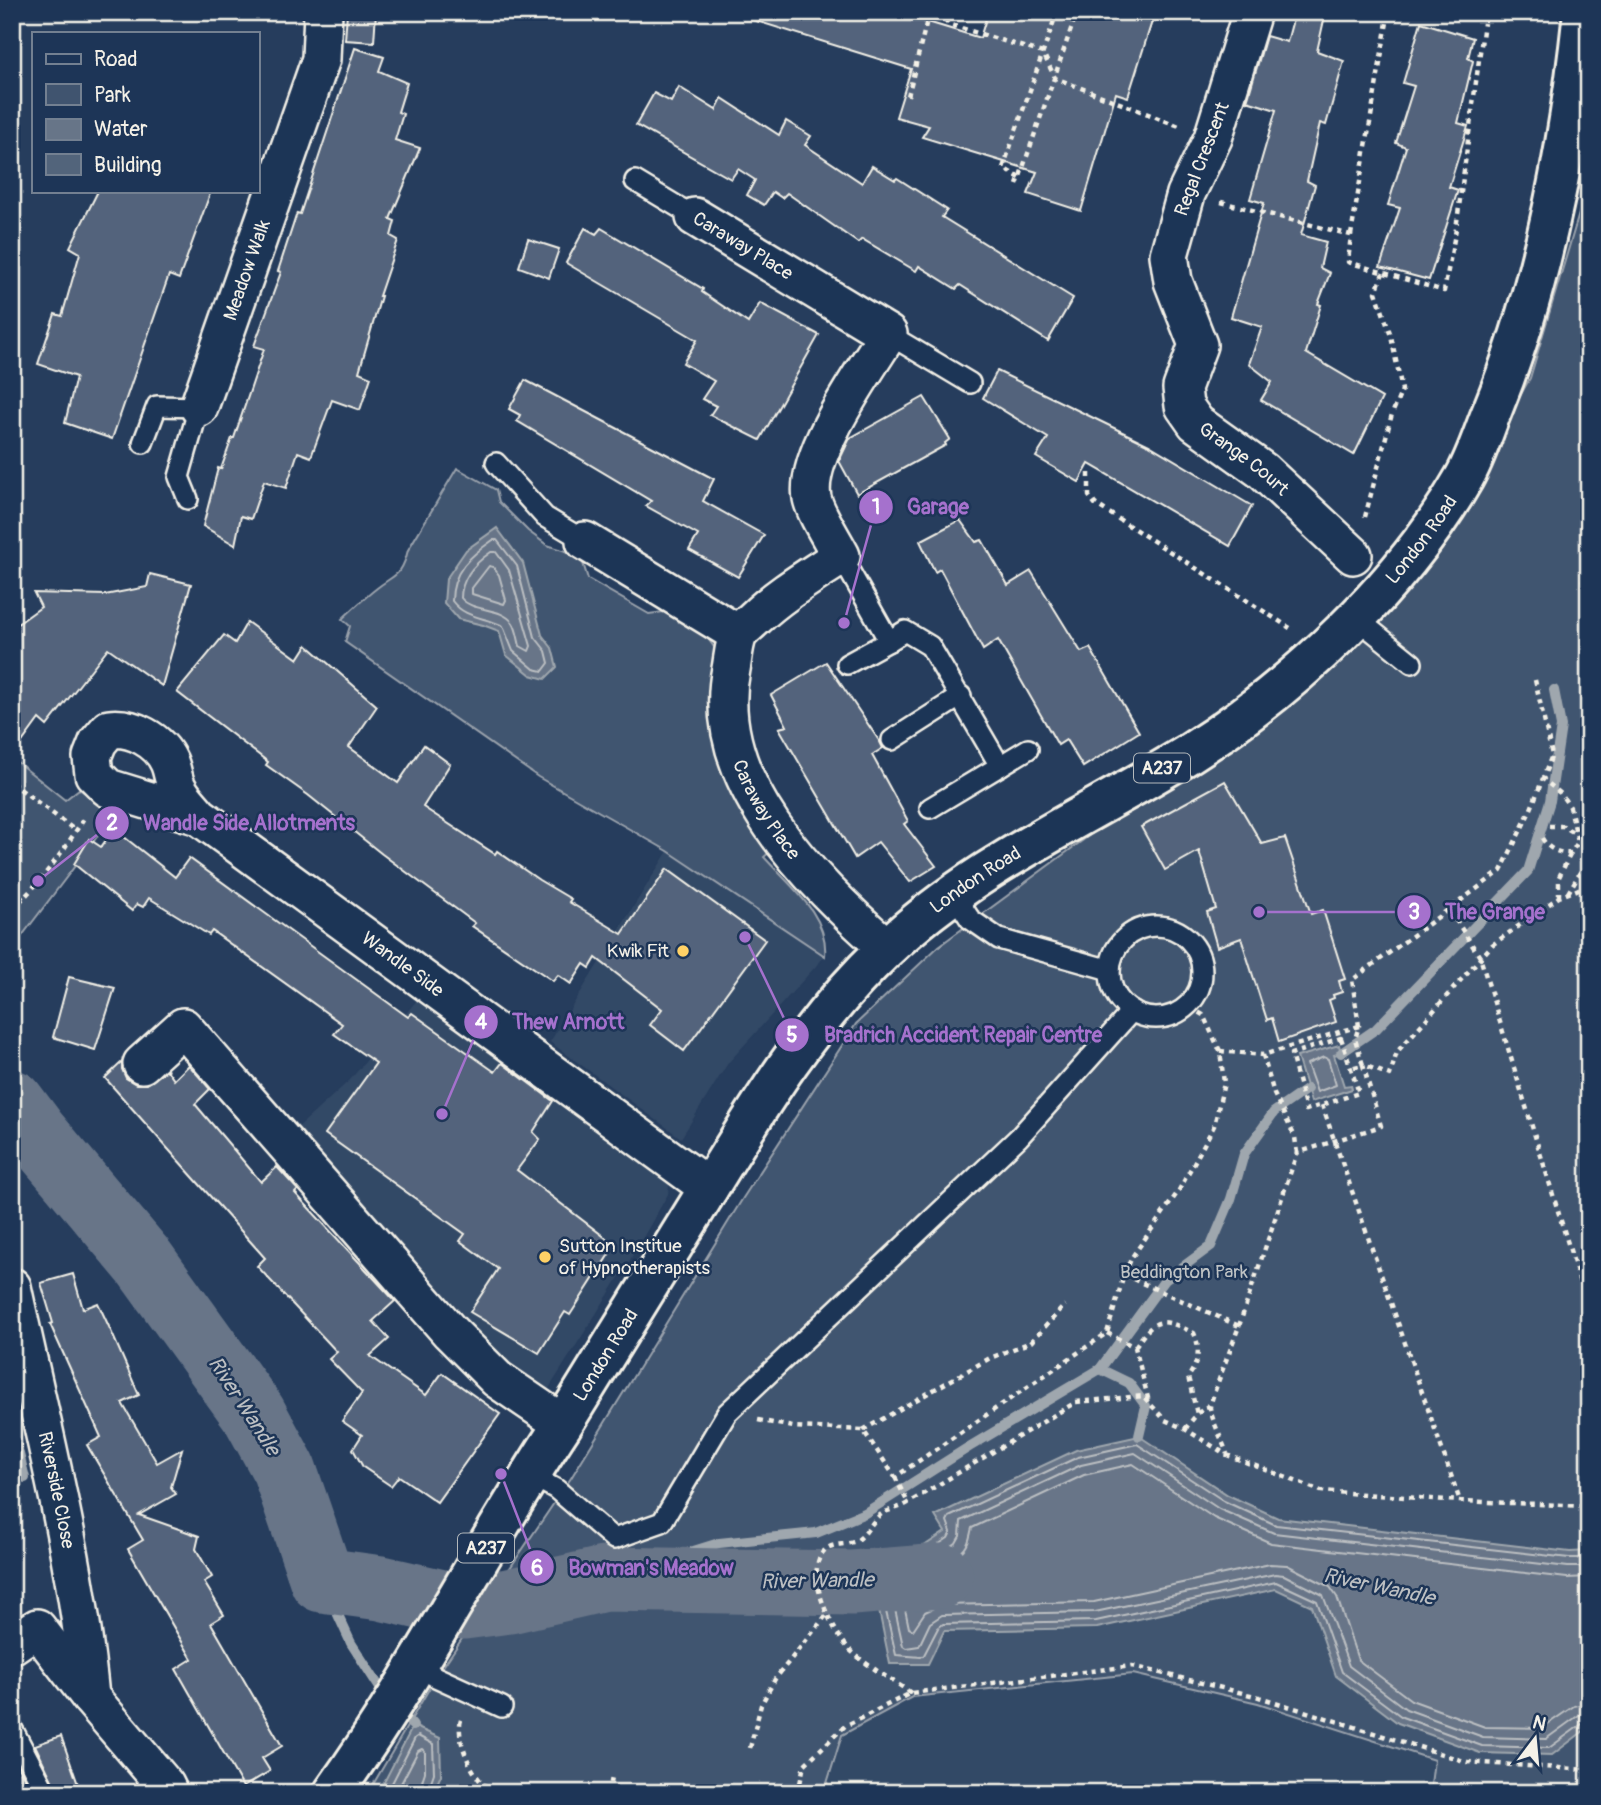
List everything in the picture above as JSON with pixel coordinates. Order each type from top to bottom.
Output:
[{"type":"main road","name":"London Road","points":[[334,1793],[414,1669],[530,1475],[775,1080],[844,991],[887,948],[953,893],[1028,846],[1190,753],[1262,703],[1302,671],[1355,617],[1431,531],[1467,473],[1503,384],[1531,303],[1574,100],[1583,12]]},
{"type":"street","name":"Meadow Walk","points":[[199,407],[321,59],[323,12]]},
{"type":"street","name":"Regal Crescent","points":[[1198,345],[1173,281],[1169,256],[1186,194],[1213,138],[1252,12]]},
{"type":"street","name":"Caraway Place","points":[[695,217],[888,334]]},
{"type":"street","points":[[585,541],[738,634],[773,600],[841,556],[812,499],[813,470],[828,433],[888,334]]},
{"type":"street","name":"Grange Court","points":[[1198,345],[1182,388],[1184,406],[1196,423],[1263,471],[1353,555]]},
{"type":"street","name":"Caraway Place","points":[[738,634],[729,682],[730,725],[742,773],[783,843],[844,910],[887,948]]},
{"type":"street","name":"Wandle Side","points":[[199,816],[108,788],[94,774],[92,757],[98,742],[109,729],[122,727],[137,732],[168,760],[177,788],[199,816],[709,1188]]},
{"type":"street","points":[[142,1064],[175,1018],[450,1332],[497,1380],[564,1424]]},
{"type":"street","name":"Riverside Close","points":[[12,1287],[61,1516],[86,1648],[90,1697]]},
{"type":"street","points":[[12,1645],[37,1628],[90,1697],[166,1785],[169,1793]]},
{"type":"lane","name":"Caraway Place","points":[[635,181],[695,217]]},
{"type":"lane","name":"Caraway Place","points":[[888,334],[970,383]]},
{"type":"lane","points":[[143,443],[157,406],[199,407],[180,477],[188,499]]},
{"type":"lane","points":[[496,463],[545,517],[585,541]]},
{"type":"lane","points":[[841,556],[889,641]]},
{"type":"lane","points":[[1355,617],[1412,663]]},
{"type":"lane","points":[[847,664],[905,631],[930,646],[1000,766]]},
{"type":"lane","points":[[892,740],[961,696]]},
{"type":"lane","points":[[930,808],[1028,749]]},
{"type":"lane","points":[[953,893],[970,919],[999,939],[1110,970]]},
{"type":"lane","points":[[1161,925],[1176,930],[1193,944],[1202,965],[1202,980],[1197,994],[1188,1006],[1161,1018],[1146,1017],[1132,1011],[1115,994],[1110,970],[1113,955],[1121,941],[1146,926],[1161,925]]},
{"type":"lane","points":[[530,1475],[556,1489],[614,1539],[662,1522],[727,1413],[1019,1137],[1132,1011]]},
{"type":"lane","points":[[414,1669],[502,1707]]},
{"type":"lane","points":[[12,1728],[46,1793]]},
{"type":"path","points":[[908,96],[929,12]]},
{"type":"path","points":[[938,12],[948,24],[1044,53],[1055,78],[1213,138]]},
{"type":"path","points":[[1020,178],[1003,168],[1057,12]]},
{"type":"path","points":[[1017,186],[1077,12]]},
{"type":"path","points":[[1387,22],[1348,262],[1444,291],[1456,229],[1484,23]]},
{"type":"path","points":[[1186,194],[1351,235]]},
{"type":"path","points":[[1353,555],[1362,532],[1392,414],[1402,390],[1391,336],[1376,292],[1383,273]]},
{"type":"path","points":[[1090,472],[1089,496],[1095,504],[1299,634]]},
{"type":"path","points":[[1589,575],[1582,577],[1589,598]]},
{"type":"path","points":[[1297,1153],[1381,1126],[1355,1039],[1359,1026],[1353,980],[1501,871],[1531,809],[1552,755],[1535,680]]},
{"type":"path","points":[[1543,779],[1570,807],[1578,842],[1559,877],[1559,897]]},
{"type":"path","points":[[12,783],[76,831]]},
{"type":"path","points":[[12,909],[23,899],[76,831],[104,784]]},
{"type":"path","points":[[1549,826],[1563,826],[1574,833]]},
{"type":"path","points":[[1542,838],[1545,844],[1556,851],[1571,853]]},
{"type":"path","points":[[1568,894],[1589,857]]},
{"type":"path","points":[[1350,1068],[1363,1065],[1390,1075],[1397,1052],[1492,945],[1559,897],[1589,885]]},
{"type":"path","points":[[12,890],[23,899]]},
{"type":"path","points":[[1450,911],[1480,957],[1589,1312]]},
{"type":"path","points":[[896,1478],[1107,1333],[1124,1275],[1132,1258],[1178,1192],[1214,1126],[1224,1083],[1220,1051],[1203,1014],[1188,1006]]},
{"type":"path","points":[[1220,1051],[1263,1055],[1359,1026]]},
{"type":"path","points":[[1341,1038],[1350,1068],[1359,1093],[1306,1110],[1292,1055],[1341,1038]]},
{"type":"path","points":[[1227,1455],[1209,1405],[1222,1377],[1297,1153],[1295,1137],[1274,1094],[1263,1055]]},
{"type":"path","points":[[1322,1105],[1460,1501]]},
{"type":"path","points":[[1124,1275],[1239,1326]]},
{"type":"path","points":[[727,1413],[793,1427],[863,1430],[990,1357],[1031,1342],[1065,1305]]},
{"type":"path","points":[[1135,1347],[1154,1324],[1169,1322],[1194,1333],[1198,1342],[1196,1365],[1188,1377],[1197,1414]]},
{"type":"path","points":[[1107,1333],[1135,1347],[1150,1406]]},
{"type":"path","points":[[911,1693],[850,1650],[841,1638],[828,1614],[815,1579],[820,1556],[825,1550],[843,1542],[854,1542],[883,1513],[895,1510],[1076,1402],[1143,1396],[1166,1420],[1227,1455],[1321,1491],[1460,1501],[1589,1506]]},
{"type":"path","points":[[1185,1429],[1197,1414],[1209,1405]]},
{"type":"path","points":[[863,1430],[896,1478],[907,1502]]},
{"type":"path","points":[[750,1748],[761,1705],[775,1679],[828,1614]]},
{"type":"path","points":[[798,1793],[804,1765],[845,1726],[911,1693],[1132,1667],[1259,1697],[1467,1762],[1589,1769]]},
{"type":"path","points":[[470,1693],[459,1727],[464,1757],[488,1789],[500,1793]]},
{"type":"path","points":[[609,1793],[612,1777]]},
{"type":"shaded area","points":[[668,851],[825,956],[728,1063],[681,1138],[550,1042]]},
{"type":"shaded area","points":[[418,999],[669,1184],[668,1194],[630,1260],[546,1393],[461,1324],[293,1132],[350,1080]]},
{"type":"shaded area","points":[[1133,1674],[1258,1703],[1435,1760],[1430,1793],[824,1793],[842,1735],[912,1697]]},
{"type":"green space","name":"Beddington Park","points":[[1589,180],[1589,1793],[1430,1793],[1434,1760],[1258,1703],[1133,1674],[912,1697],[842,1735],[824,1793],[368,1793],[436,1677],[571,1478],[743,1198],[856,1024],[939,946],[1120,813],[1275,716],[1376,627],[1442,535],[1530,378]]},
{"type":"green space","points":[[457,468],[496,490],[499,502],[528,531],[547,545],[575,554],[582,560],[588,579],[649,614],[671,611],[701,629],[714,647],[716,667],[771,851],[764,857],[814,914],[825,941],[825,956],[668,851],[538,777],[345,642],[350,626],[342,619],[400,570],[408,550]]},
{"type":"green space","points":[[12,758],[65,800],[79,789],[115,813],[12,949]]},
{"type":"water","points":[[497,528],[523,563],[542,635],[552,648],[557,667],[545,679],[531,675],[506,655],[499,631],[458,619],[444,603],[446,579],[466,550]]},
{"type":"water","points":[[1339,1045],[1341,1053],[1334,1055],[1344,1086],[1351,1085],[1352,1089],[1311,1102],[1297,1057]]},
{"type":"water","points":[[1139,1436],[1228,1495],[1278,1518],[1570,1552],[1589,1551],[1589,1727],[1552,1755],[1480,1753],[1398,1723],[1336,1676],[1312,1606],[1276,1589],[1097,1628],[944,1631],[928,1664],[890,1664],[876,1596],[852,1583],[885,1550],[903,1560],[945,1532],[935,1516],[1076,1450]]},
{"type":"water","points":[[413,1726],[440,1738],[441,1775],[433,1793],[389,1793],[380,1790]]},
{"type":"building","points":[[347,12],[376,12],[374,42],[345,40]]},
{"type":"building","points":[[751,12],[920,12],[918,19],[980,38],[988,12],[1155,12],[1128,97],[1116,93],[1081,211],[1028,194],[1037,172],[922,137],[929,126],[896,117],[911,69],[750,19]]},
{"type":"building","points":[[1295,12],[1324,20],[1317,51],[1344,61],[1326,125],[1320,123],[1307,181],[1315,185],[1301,235],[1326,242],[1320,268],[1330,273],[1318,304],[1321,305],[1306,353],[1382,398],[1354,455],[1261,400],[1272,382],[1249,364],[1262,327],[1231,317],[1264,203],[1250,199],[1276,110],[1247,101],[1266,36],[1287,42]]},
{"type":"building","points":[[1421,22],[1473,38],[1468,58],[1473,61],[1458,123],[1468,126],[1449,187],[1458,190],[1429,280],[1380,267],[1400,208],[1388,205],[1406,147],[1396,143],[1414,86],[1403,83]]},
{"type":"building","points":[[355,48],[384,57],[379,71],[407,83],[398,112],[403,114],[395,140],[420,148],[390,219],[395,221],[391,236],[398,240],[379,296],[359,372],[371,377],[360,410],[332,400],[311,457],[298,452],[286,488],[264,481],[251,519],[241,516],[235,545],[203,526],[218,468],[221,469],[234,438],[264,349],[254,346]]},
{"type":"building","points":[[679,87],[716,110],[722,98],[779,135],[786,121],[811,136],[805,145],[862,183],[872,166],[895,180],[897,178],[947,210],[942,217],[1073,298],[1048,341],[960,285],[956,289],[919,266],[916,271],[862,239],[858,243],[787,193],[782,198],[773,192],[764,205],[747,195],[755,180],[738,169],[731,179],[636,125],[654,93],[671,102]]},
{"type":"building","points":[[98,192],[211,192],[179,279],[169,275],[112,439],[65,423],[76,377],[38,364],[55,314],[62,316],[80,253],[70,247]]},
{"type":"building","points":[[585,228],[596,234],[601,228],[703,289],[702,292],[748,323],[760,303],[819,335],[760,440],[710,415],[716,406],[702,399],[714,381],[683,363],[697,340],[566,263]]},
{"type":"building","points":[[528,239],[559,249],[549,278],[519,267]]},
{"type":"building","points":[[997,371],[1149,445],[1252,506],[1230,546],[1089,464],[1079,482],[1036,457],[1048,438],[983,398]]},
{"type":"building","points":[[525,380],[714,479],[703,501],[764,535],[738,577],[689,550],[698,535],[646,506],[651,501],[517,421],[520,415],[509,409]]},
{"type":"building","points":[[924,397],[950,439],[946,445],[857,494],[839,461],[850,438]]},
{"type":"building","points":[[960,520],[976,542],[982,540],[1008,585],[1031,571],[1081,652],[1090,648],[1139,732],[1083,767],[1066,740],[1058,745],[998,640],[983,650],[940,569],[935,572],[920,541]]},
{"type":"building","points":[[150,574],[191,584],[162,686],[108,648],[47,726],[39,719],[12,756],[12,628],[41,607],[34,593],[105,595],[147,587]]},
{"type":"building","points":[[247,622],[298,659],[307,645],[377,706],[349,747],[398,783],[424,745],[450,764],[423,807],[571,899],[569,902],[622,934],[667,869],[765,940],[684,1051],[650,1025],[662,1009],[596,958],[590,968],[584,964],[571,984],[558,975],[553,981],[472,926],[475,923],[266,765],[268,762],[177,692],[224,635],[235,643]]},
{"type":"building","points":[[826,662],[880,742],[883,748],[872,755],[908,821],[904,824],[936,866],[910,882],[878,842],[855,858],[779,728],[787,726],[771,695]]},
{"type":"building","points":[[1225,781],[1262,844],[1285,838],[1311,914],[1323,910],[1345,979],[1339,981],[1342,992],[1333,995],[1334,998],[1329,1000],[1336,1022],[1279,1042],[1272,1018],[1267,1020],[1241,938],[1217,947],[1207,912],[1216,909],[1199,851],[1165,870],[1141,827]]},
{"type":"building","points":[[114,829],[175,877],[189,858],[408,1017],[412,1013],[495,1072],[502,1063],[553,1101],[533,1132],[540,1139],[517,1170],[615,1245],[570,1315],[565,1312],[539,1353],[470,1312],[498,1269],[460,1241],[465,1234],[325,1134],[376,1063],[334,1034],[342,1024],[212,931],[209,935],[149,898],[143,907],[137,904],[132,911],[74,864],[89,839],[101,847]]},
{"type":"building","points":[[69,977],[115,988],[95,1050],[53,1037]]},
{"type":"building","points":[[122,1062],[126,1078],[136,1084],[147,1084],[167,1070],[174,1080],[189,1065],[210,1089],[195,1104],[261,1182],[277,1167],[298,1190],[295,1193],[395,1301],[373,1321],[389,1339],[370,1356],[426,1395],[442,1373],[500,1414],[437,1502],[399,1476],[391,1486],[363,1467],[353,1449],[362,1435],[342,1421],[362,1393],[329,1359],[337,1352],[257,1266],[265,1258],[105,1078]]},
{"type":"building","points":[[73,1274],[83,1309],[98,1303],[111,1331],[139,1395],[122,1403],[157,1463],[182,1449],[171,1487],[176,1494],[139,1515],[199,1536],[196,1549],[212,1577],[204,1582],[224,1615],[211,1623],[282,1746],[262,1758],[270,1771],[243,1787],[176,1669],[192,1659],[128,1549],[143,1540],[87,1445],[101,1437],[50,1324],[53,1323],[41,1283]]},
{"type":"building","points":[[61,1736],[81,1793],[58,1793],[35,1745]]},
{"type":"building","points":[[12,1755],[32,1793],[12,1793]]},
{"type":"waterway","points":[[1341,1053],[1376,1029],[1528,871],[1550,801],[1561,726],[1554,690]]},
{"type":"waterway","points":[[604,1579],[719,1543],[816,1533],[865,1513],[1100,1369],[1165,1280],[1211,1246],[1231,1199],[1244,1154],[1274,1112],[1307,1089]]},
{"type":"waterway","name":"River Wandle","points":[[12,1102],[144,1262],[254,1414],[284,1469],[322,1580],[381,1588],[464,1607],[509,1601],[604,1579],[852,1583],[941,1576]]},
{"type":"waterway","points":[[12,1160],[36,1134]]},
{"type":"waterway","points":[[1100,1369],[1129,1383],[1146,1406],[1139,1436]]},
{"type":"waterway","points":[[12,1426],[25,1478]]},
{"type":"waterway","points":[[322,1580],[351,1643],[380,1688],[413,1726]]},
{"type":"place","name":"Garage","points":[[844,623]]},
{"type":"place","name":"Wandle Side Allotments","points":[[38,881]]},
{"type":"place","name":"The Grange","points":[[1259,912]]},
{"type":"place","name":"Bradrich Accident Repair Centre","points":[[745,937]]},
{"type":"place","name":"Kwik Fit","points":[[683,951]]},
{"type":"place","name":"Thew Arnott","points":[[442,1114]]},
{"type":"place","name":"Sutton Institue of Hypnotherapists","points":[[545,1257]]},
{"type":"place","name":"Bowman's Meadow","points":[[501,1474]]}]
